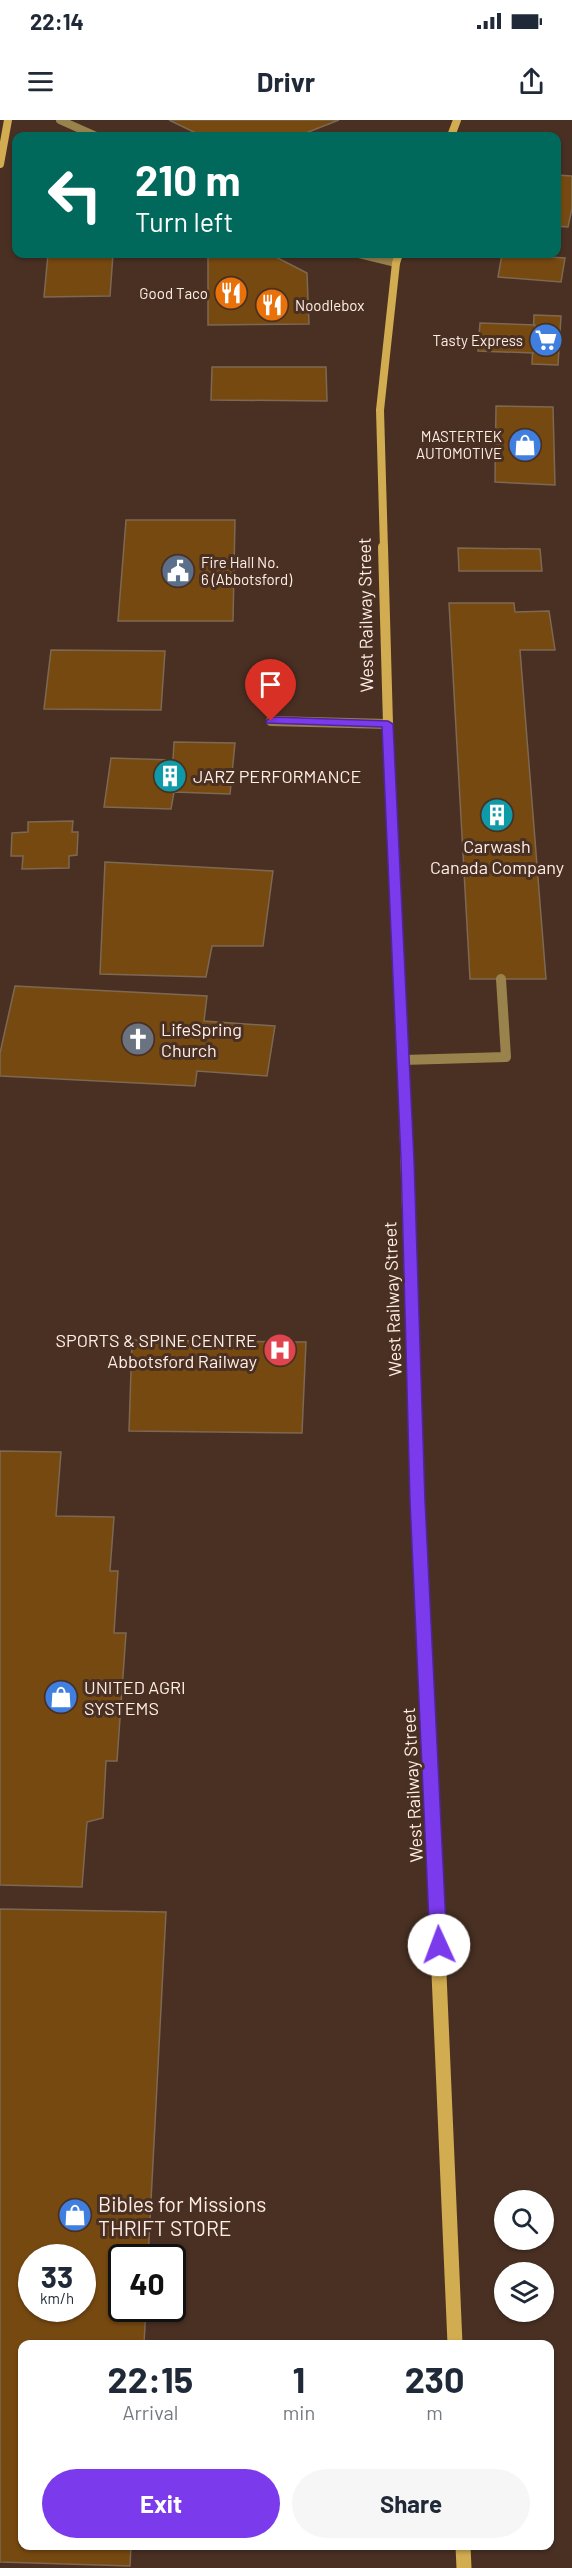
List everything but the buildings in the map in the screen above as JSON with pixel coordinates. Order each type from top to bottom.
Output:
[{"type":"street","points":[[0,164],[8,120]]},
{"type":"street","points":[[60,120],[87,132]]},
{"type":"street","name":"West Railway Street","points":[[398,258],[380,410],[388,724],[403,1060],[417,1501],[435,1854],[455,2340]]},
{"type":"street","points":[[271,721],[388,724]]},
{"type":"street","points":[[403,1060],[506,1057],[501,979]]},
{"type":"street","points":[[463,2550],[464,2568]]},
{"type":"place","name":"Good Taco","points":[[231,293]]},
{"type":"place","name":"Noodlebox","points":[[272,305]]},
{"type":"place","name":"Tasty Express","points":[[546,340]]},
{"type":"place","name":"MASTERTEK AUTOMOTIVE","points":[[525,445]]},
{"type":"place","name":"Fire Hall No. 6 (Abbotsford)","points":[[178,571]]},
{"type":"place","name":"JARZ PERFORMANCE","points":[[170,776]]},
{"type":"place","name":"Carwash Canada Company","points":[[497,815]]},
{"type":"place","name":"LifeSpring Church","points":[[138,1039]]},
{"type":"place","name":"SPORTS & SPINE CENTRE Abbotsford Railway","points":[[280,1350]]},
{"type":"place","name":"UNITED AGRI SYSTEMS","points":[[61,1697]]},
{"type":"place","name":"Bibles for Missions THRIFT STORE","points":[[75,2215]]},
{"type":"route","points":[[271,721],[388,724],[408,1160],[417,1501],[439,1945]]}]
